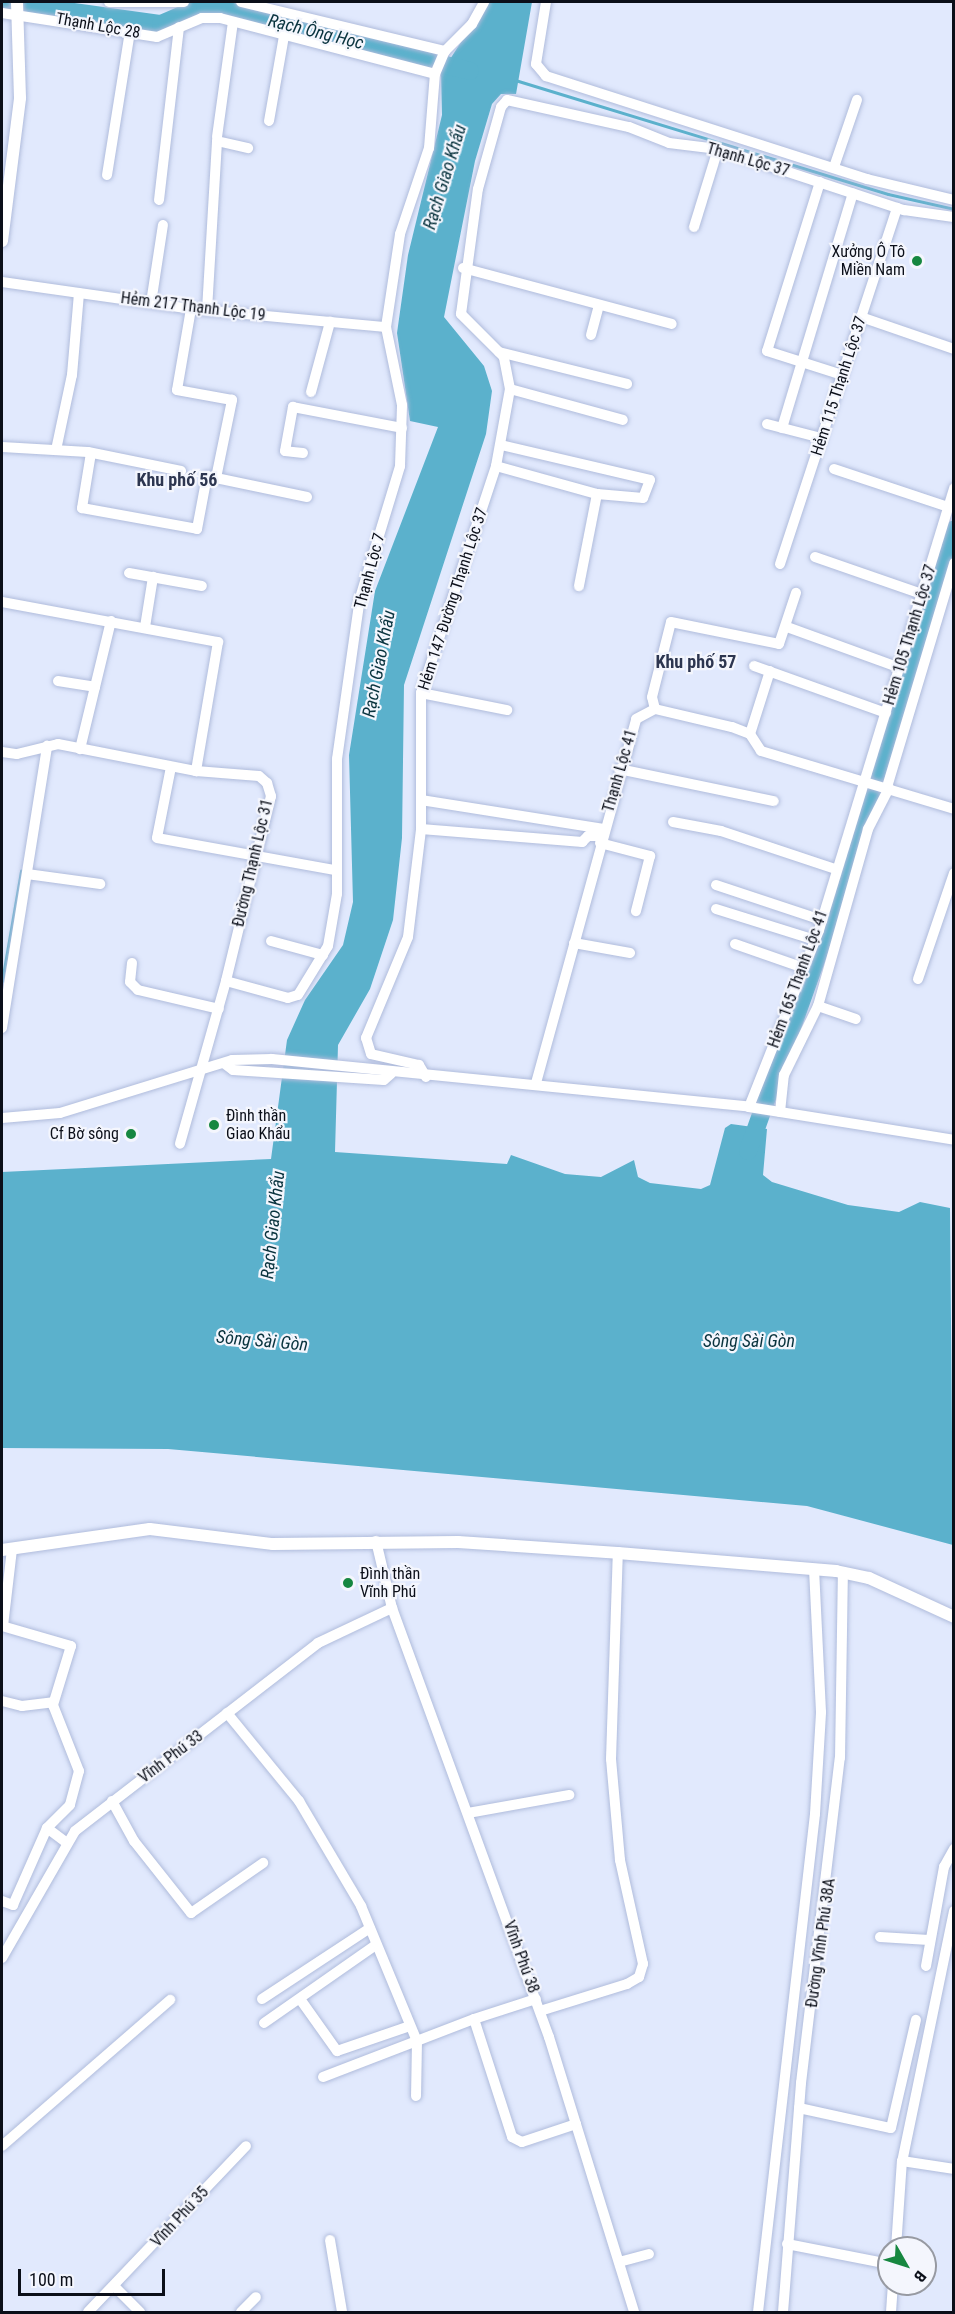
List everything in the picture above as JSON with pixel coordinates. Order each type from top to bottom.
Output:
[{"type":"street","name":"Thạnh Lộc 28","points":[[109,2],[184,2]]},
{"type":"street","points":[[241,2],[445,51]]},
{"type":"street","points":[[435,74],[445,51],[472,24],[484,2]]},
{"type":"street","points":[[546,2],[536,64],[546,76],[834,167],[954,200]]},
{"type":"street","name":"Thạnh Lộc 28","points":[[2,13],[17,10],[157,37],[202,18],[233,22],[435,74]]},
{"type":"street","points":[[2,241],[7,159],[20,98],[17,10]]},
{"type":"street","points":[[217,137],[233,22]]},
{"type":"street","points":[[159,201],[179,27]]},
{"type":"street","points":[[107,175],[130,32]]},
{"type":"street","points":[[269,121],[284,36]]},
{"type":"street","name":"Thạnh Lộc 7","points":[[226,981],[288,998],[298,995],[323,955],[337,894],[335,870],[337,759],[360,598],[400,466],[402,428],[386,327],[400,234],[436,116],[435,74]]},
{"type":"street","name":"Thạnh Lộc 37","points":[[507,100],[629,127],[669,143],[718,149],[897,208],[954,217]]},
{"type":"street","name":"Hẻm 147 Đường Thạnh Lộc 37","points":[[426,1077],[419,1065],[371,1054],[366,1038],[408,936],[421,829],[421,693],[496,466],[510,389],[499,352],[461,314],[463,268],[478,189],[507,100]]},
{"type":"street","points":[[834,167],[857,100]]},
{"type":"street","points":[[207,310],[217,141],[248,148]]},
{"type":"street","points":[[694,227],[718,149]]},
{"type":"street","points":[[819,182],[767,346],[768,354],[842,375]]},
{"type":"street","points":[[782,428],[798,363],[852,193]]},
{"type":"street","name":"Hẻm 115 Thạnh Lộc 37","points":[[780,564],[897,208]]},
{"type":"street","points":[[151,303],[162,225]]},
{"type":"street","points":[[463,268],[672,324]]},
{"type":"street","name":"Hẻm 217 Thạnh Lộc 19","points":[[2,282],[191,309],[330,324],[386,327]]},
{"type":"street","points":[[56,450],[72,375],[79,293]]},
{"type":"street","points":[[591,335],[599,305]]},
{"type":"street","points":[[191,309],[177,390],[232,400],[216,478]]},
{"type":"street","points":[[861,318],[954,349]]},
{"type":"street","points":[[312,392],[320,348],[328,339],[330,324]]},
{"type":"street","points":[[499,352],[627,384]]},
{"type":"street","points":[[510,389],[623,420]]},
{"type":"street","points":[[303,453],[285,451],[293,407],[402,428]]},
{"type":"street","points":[[767,423],[821,438]]},
{"type":"street","points":[[496,466],[597,494],[643,498],[650,480],[501,445]]},
{"type":"street","points":[[2,447],[91,453],[181,471]]},
{"type":"street","points":[[91,453],[82,508],[197,529],[207,476],[307,497]]},
{"type":"street","points":[[834,469],[948,507]]},
{"type":"street","name":"Hẻm 105 Thạnh Lộc 37","points":[[864,780],[954,488]]},
{"type":"street","points":[[579,586],[597,494]]},
{"type":"street","points":[[815,557],[922,594]]},
{"type":"street","points":[[777,1112],[784,1075],[818,1006],[868,829],[888,787],[954,563]]},
{"type":"street","points":[[129,573],[202,586]]},
{"type":"street","points":[[145,627],[153,577]]},
{"type":"street","points":[[796,593],[781,643],[775,644],[671,622],[652,697],[655,709],[750,734],[761,751],[888,787],[954,809]]},
{"type":"street","points":[[2,602],[219,642],[196,771]]},
{"type":"street","points":[[80,749],[111,621]]},
{"type":"street","points":[[787,627],[900,668]]},
{"type":"street","points":[[754,666],[886,713]]},
{"type":"street","points":[[750,734],[770,671]]},
{"type":"street","points":[[58,681],[95,687]]},
{"type":"street","points":[[421,693],[507,710]]},
{"type":"street","name":"Thạnh Lộc 41","points":[[536,1083],[619,770],[636,718],[655,709]]},
{"type":"street","points":[[2,1028],[47,746]]},
{"type":"street","name":"Đường Thạnh Lộc 31","points":[[2,752],[17,754],[47,746],[80,749],[196,771],[260,776],[267,783],[271,796],[254,856],[205,1068],[180,1144]]},
{"type":"street","points":[[171,767],[157,838],[335,870]]},
{"type":"street","points":[[619,770],[774,801]]},
{"type":"street","name":"Hẻm 165 Thạnh Lộc 41","points":[[749,1107],[815,940],[864,780]]},
{"type":"street","points":[[421,800],[602,836],[650,856],[636,911]]},
{"type":"street","points":[[673,822],[721,831],[835,869]]},
{"type":"street","points":[[421,829],[582,842],[588,836],[602,836]]},
{"type":"street","points":[[918,979],[954,873]]},
{"type":"street","points":[[27,874],[100,884]]},
{"type":"street","points":[[716,885],[822,920]]},
{"type":"street","points":[[716,909],[815,940]]},
{"type":"street","points":[[942,910],[954,914]]},
{"type":"street","points":[[271,941],[323,955]]},
{"type":"street","points":[[574,943],[630,953]]},
{"type":"street","points":[[735,944],[804,968]]},
{"type":"street","points":[[132,963],[132,987],[219,1009]]},
{"type":"street","points":[[818,1006],[856,1019]]},
{"type":"street","points":[[2,1118],[60,1113],[205,1068],[272,1059],[384,1080],[391,1074],[536,1083],[749,1107],[954,1140]]},
{"type":"street","points":[[225,1064],[233,1070],[344,1071]]},
{"type":"street","points":[[2,1901],[13,1905],[48,1829],[70,1805],[79,1771],[53,1702],[71,1646],[2,1626],[7,1550],[150,1529],[273,1544],[376,1541],[618,1553],[843,1572],[869,1578],[954,1617]]},
{"type":"street","name":"Vĩnh Phú 38","points":[[376,1541],[392,1608],[536,1999],[634,2313]]},
{"type":"street","points":[[540,2011],[627,1984],[639,1977],[643,1964],[620,1860],[611,1759],[618,1553]]},
{"type":"street","points":[[758,2313],[815,1814],[821,1712],[814,1569]]},
{"type":"street","name":"Đường Vĩnh Phú 38A","points":[[783,2313],[799,2108],[840,1758],[843,1572]]},
{"type":"street","name":"Vĩnh Phú 33","points":[[2,1958],[64,1841],[112,1801],[318,1643],[392,1608]]},
{"type":"street","points":[[2,1701],[22,1706],[53,1702]]},
{"type":"street","points":[[227,1713],[299,1800],[370,1928],[417,2041],[416,2096]]},
{"type":"street","points":[[468,1813],[569,1795]]},
{"type":"street","points":[[112,1801],[134,1841],[191,1913],[263,1863]]},
{"type":"street","points":[[48,1829],[64,1841]]},
{"type":"street","points":[[897,2236],[902,2161],[939,1943],[944,1867],[954,1849]]},
{"type":"street","points":[[926,1966],[954,1911]]},
{"type":"street","points":[[262,1998],[370,1928]]},
{"type":"street","points":[[880,1937],[939,1943]]},
{"type":"street","points":[[264,2024],[376,1945]]},
{"type":"street","points":[[300,1999],[337,2051],[410,2026]]},
{"type":"street","points":[[323,2077],[474,2019],[536,1999]]},
{"type":"street","points":[[2,2146],[170,2000]]},
{"type":"street","points":[[474,2019],[512,2137],[522,2142],[576,2124]]},
{"type":"street","points":[[799,2108],[891,2128],[916,2020]]},
{"type":"street","name":"Vĩnh Phú 35","points":[[88,2313],[246,2146]]},
{"type":"street","points":[[902,2161],[954,2169]]},
{"type":"street","points":[[330,2240],[342,2313]]},
{"type":"street","points":[[787,2244],[877,2262]]},
{"type":"street","points":[[619,2262],[649,2254]]},
{"type":"street","points":[[114,2286],[140,2313]]},
{"type":"street","points":[[891,2313],[892,2296]]},
{"type":"street","points":[[242,2313],[256,2297]]},
{"type":"water","points":[[487,2],[532,2],[516,94],[501,94],[492,104],[475,161],[444,317],[484,366],[492,391],[486,434],[404,685],[402,838],[393,920],[370,989],[338,1045],[335,1152],[507,1164],[511,1155],[565,1174],[601,1177],[634,1160],[638,1177],[650,1183],[701,1189],[710,1185],[725,1128],[731,1124],[767,1129],[763,1175],[772,1182],[848,1205],[899,1212],[920,1202],[950,1208],[953,1545],[807,1506],[168,1449],[2,1448],[2,1172],[271,1159],[287,1040],[305,1000],[343,945],[353,902],[349,755],[375,591],[438,427],[410,421],[397,333],[408,255],[442,115],[441,73]]},
{"type":"waterway","name":"Rạch Ông Học","points":[[2,2],[161,24],[205,5],[470,71]]},
{"type":"waterway","points":[[515,80],[888,194],[954,209]]},
{"type":"waterway","points":[[748,1151],[846,876],[954,529]]},
{"type":"waterway","points":[[2,981],[21,871]]},
{"type":"place","name":"Xưởng Ô Tô Miền Nam","points":[[917,261]]},
{"type":"place","name":"Đình thần Giao Khẩu","points":[[214,1125]]},
{"type":"place","name":"Cf Bờ sông","points":[[131,1134]]},
{"type":"place","name":"Đình thần Vĩnh Phú","points":[[348,1583]]},
{"type":"district","name":"Khu phố 56","points":[[177,480]]},
{"type":"district","name":"Khu phố 57","points":[[696,662]]},
{"type":"water label","name":"Rạch Giao Khẩu","points":[[445,177]]},
{"type":"water label","name":"Rạch Giao Khẩu","points":[[379,664]]},
{"type":"water label","name":"Rạch Giao Khẩu","points":[[273,1225]]},
{"type":"water label","name":"Sông Sài Gòn","points":[[262,1341]]},
{"type":"water label","name":"Sông Sài Gòn","points":[[749,1341]]}]
